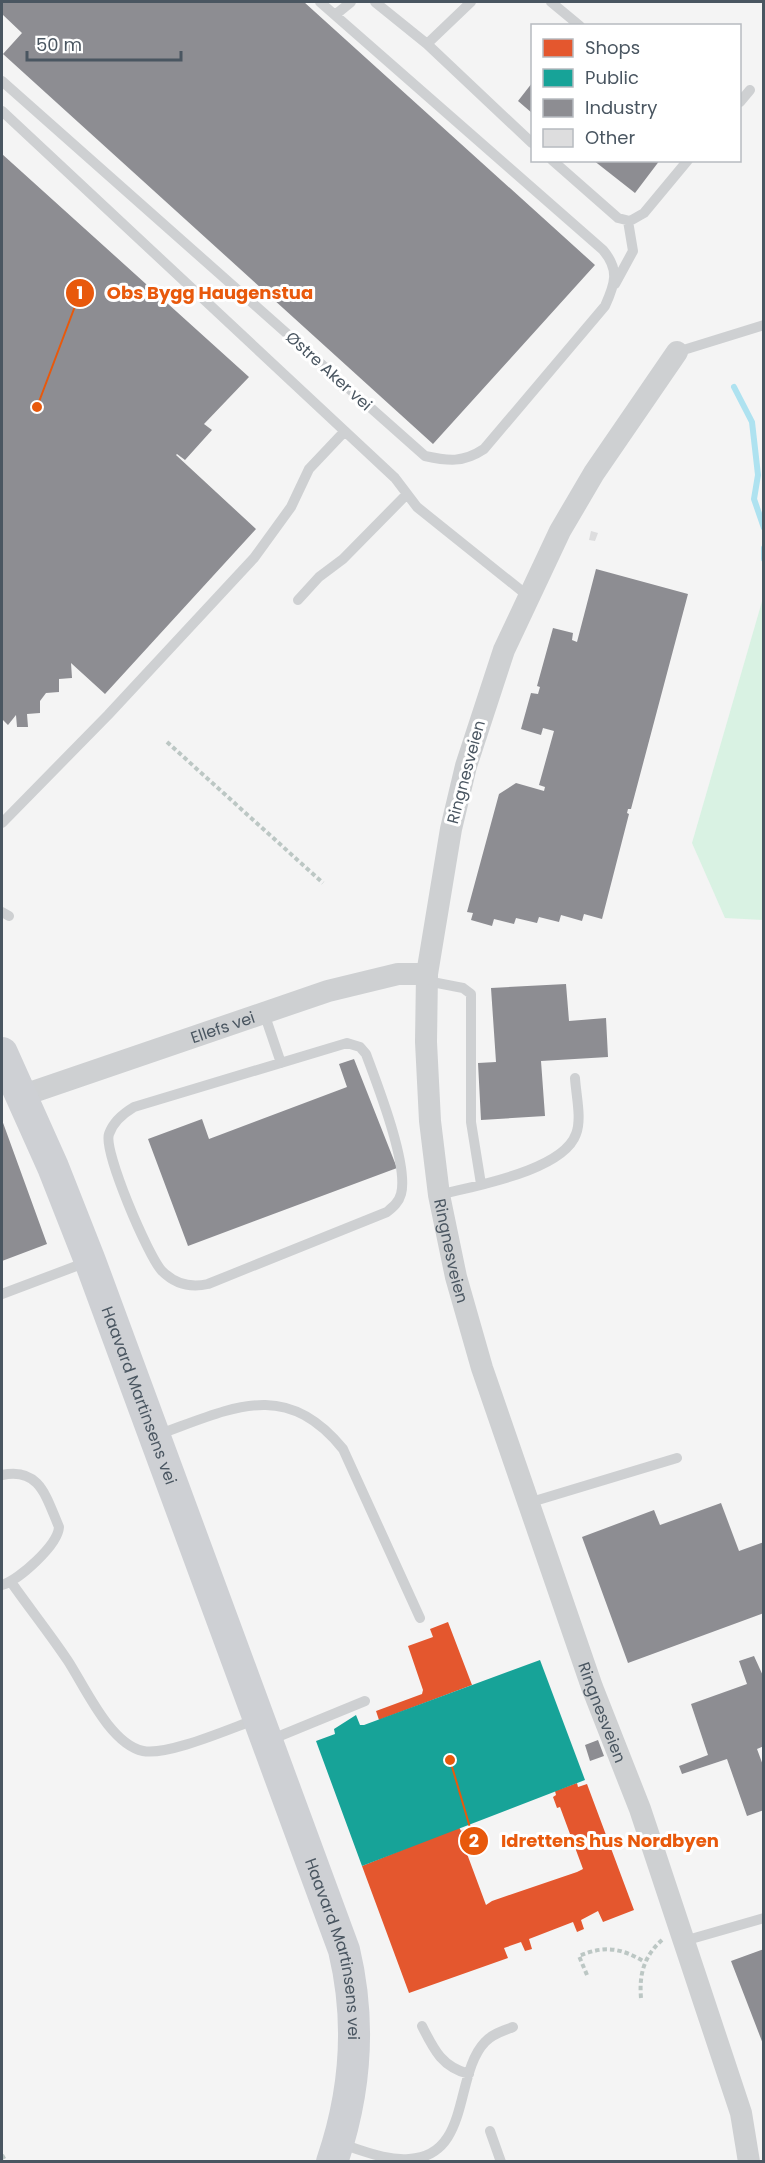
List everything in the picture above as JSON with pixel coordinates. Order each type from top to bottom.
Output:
[{"type":"street","name":"Ringnesveien","points":[[677,352],[594,473],[560,531],[504,650],[466,766],[451,829],[427,977],[426,1053],[439,1195],[456,1277],[482,1368],[527,1503],[592,1687],[639,1809],[681,1933],[741,2113],[749,2162]]},
{"type":"street","name":"Ellefs vei","points":[[9,1075],[264,1013],[370,979],[398,974],[427,977]]},
{"type":"street","name":"Haavard Martinsens vei","points":[[9,1075],[90,1261],[344,1950],[351,1978],[355,2020],[354,2063],[335,2152]]},
{"type":"lane","points":[[320,2],[603,250],[615,271],[615,284]]},
{"type":"lane","points":[[335,15],[351,2]]},
{"type":"lane","points":[[375,2],[427,44],[531,142]]},
{"type":"lane","points":[[427,44],[471,2]]},
{"type":"lane","points":[[551,2],[578,24]]},
{"type":"lane","name":"Østre Aker vei","points":[[2,81],[425,456],[455,462],[484,449],[605,306],[633,251],[628,221]]},
{"type":"lane","points":[[741,101],[750,90]]},
{"type":"lane","name":"Østre Aker vei","points":[[2,111],[395,478],[417,507],[528,596]]},
{"type":"lane","points":[[554,162],[618,218],[628,221],[637,219],[644,213],[686,162]]},
{"type":"lane","points":[[677,352],[762,326]]},
{"type":"lane","points":[[2,823],[108,715],[254,558],[291,507],[309,469],[344,432]]},
{"type":"lane","points":[[298,600],[319,577],[343,560],[407,494]]},
{"type":"lane","points":[[427,977],[463,988],[471,994],[471,1122],[481,1184]]},
{"type":"lane","points":[[264,1013],[281,1063]]},
{"type":"lane","points":[[347,1043],[360,1047],[371,1067],[401,1164],[401,1196],[387,1212],[208,1284],[196,1287],[184,1285],[171,1278],[154,1261],[111,1163],[109,1134],[123,1113],[134,1107],[281,1063],[347,1043]]},
{"type":"lane","points":[[439,1195],[538,1166],[565,1150],[578,1128],[575,1078]]},
{"type":"lane","points":[[2,1294],[90,1261]]},
{"type":"lane","points":[[154,1435],[225,1411],[250,1406],[273,1404],[295,1409],[312,1419],[330,1433],[343,1449],[420,1618]]},
{"type":"lane","points":[[527,1503],[677,1458]]},
{"type":"lane","points":[[2,1475],[17,1472],[26,1474],[36,1482],[59,1527],[53,1544],[6,1584],[67,1660],[104,1718],[128,1744],[142,1751],[164,1750],[263,1730],[365,1701]]},
{"type":"lane","points":[[681,1933],[764,1917]]},
{"type":"lane","points":[[422,2026],[435,2053],[444,2063],[454,2070],[469,2074]]},
{"type":"lane","points":[[335,2152],[410,2160],[430,2153],[448,2137],[463,2102],[474,2058],[493,2035],[513,2027]]},
{"type":"lane","points":[[490,2131],[501,2162]]},
{"type":"path","points":[[167,742],[323,883]]},
{"type":"path","points":[[641,1998],[639,1978],[645,1962],[657,1944],[681,1933]]},
{"type":"path","points":[[587,1975],[579,1956],[602,1948],[616,1949],[645,1962]]},
{"type":"path","points":[[2,2155],[6,2162]]},
{"type":"green space","points":[[763,598],[763,920],[725,918],[692,843]]},
{"type":"building: Shops","points":[[448,1622],[472,1685],[379,1720],[376,1711],[422,1694],[423,1690],[408,1646],[433,1637],[430,1629]]},
{"type":"building: Shops","points":[[577,1783],[578,1787],[587,1784],[634,1910],[603,1922],[598,1911],[581,1920],[584,1929],[577,1932],[573,1922],[529,1939],[532,1949],[525,1951],[521,1942],[504,1948],[508,1958],[409,1993],[362,1866],[459,1827],[461,1831],[464,1829],[469,1841],[463,1843],[486,1905],[577,1872],[583,1869],[560,1807],[557,1808],[553,1797],[556,1795],[555,1791]]},
{"type":"building: Public","points":[[540,1660],[585,1780],[362,1866],[316,1741],[335,1734],[334,1729],[356,1715],[360,1725],[364,1725]]},
{"type":"building: Industry","points":[[2,2],[304,2],[595,265],[433,444],[3,54],[22,33],[2,14]]},
{"type":"building: Industry","points":[[531,84],[531,112],[518,101]]},
{"type":"building: Industry","points":[[2,154],[249,377],[204,424],[212,430],[185,460],[176,455],[256,529],[105,694],[71,663],[72,678],[59,679],[59,692],[46,693],[40,701],[40,713],[27,714],[28,727],[17,727],[16,715],[8,725],[2,719]]},
{"type":"building: Industry","points":[[596,162],[658,162],[635,193]]},
{"type":"building: Industry","points":[[596,569],[688,594],[631,809],[628,809],[629,814],[602,919],[584,914],[582,921],[561,915],[559,922],[539,917],[537,923],[516,918],[514,924],[494,919],[492,926],[471,920],[473,913],[467,912],[499,794],[516,783],[544,791],[545,787],[539,785],[554,731],[543,728],[541,735],[521,729],[531,693],[538,694],[540,687],[537,686],[553,628],[573,633],[572,640],[577,642]]},
{"type":"building: Industry","points":[[566,984],[569,1021],[606,1018],[608,1057],[541,1061],[545,1116],[481,1120],[478,1063],[496,1062],[491,988]]},
{"type":"building: Industry","points":[[354,1059],[397,1168],[188,1246],[148,1139],[202,1119],[209,1139],[347,1087],[339,1064]]},
{"type":"building: Industry","points":[[2,1120],[47,1244],[2,1261]]},
{"type":"building: Industry","points":[[721,1503],[739,1551],[764,1542],[764,1613],[628,1663],[582,1537],[654,1510],[660,1525]]},
{"type":"building: Industry","points":[[754,1656],[764,1678],[764,1746],[757,1749],[764,1768],[764,1810],[747,1816],[727,1759],[682,1774],[679,1766],[708,1755],[691,1704],[747,1684],[739,1661]]},
{"type":"building: Industry","points":[[598,1740],[604,1756],[590,1761],[585,1745]]},
{"type":"building: Industry","points":[[764,1949],[764,2044],[763,2044],[731,1961]]},
{"type":"building: Other","points":[[591,531],[598,533],[595,541],[589,540]]},
{"type":"waterway","points":[[734,387],[752,422],[758,475],[754,499],[764,528]]},
{"type":"waterway","points":[[764,548],[764,559]]},
{"type":"place","name":"Obs Bygg Haugenstua","points":[[37,407]]},
{"type":"place","name":"Idrettens hus Nordbyen","points":[[450,1760]]}]
